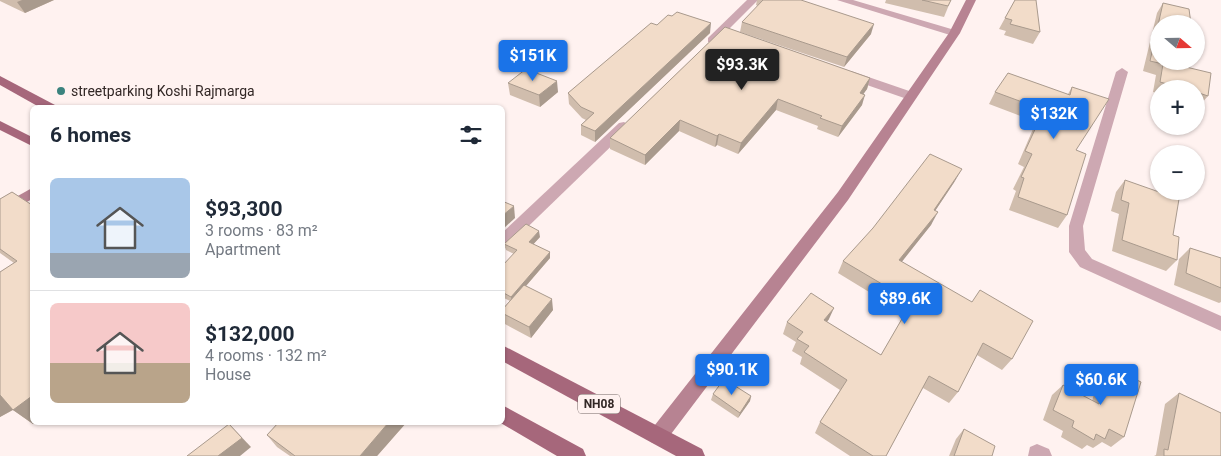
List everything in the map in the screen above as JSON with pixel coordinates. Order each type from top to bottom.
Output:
[{"type":"main road","points":[[0,80],[46,105]]},
{"type":"main road","points":[[0,125],[30,141]]},
{"type":"main road","name":"NH08","points":[[505,354],[695,456]]},
{"type":"main road","points":[[505,416],[576,456]]},
{"type":"street","points":[[701,51],[727,32],[753,0]]},
{"type":"street","points":[[842,0],[954,33]]},
{"type":"street","points":[[658,436],[842,196],[954,33],[971,0]]},
{"type":"street","points":[[835,70],[911,96]]},
{"type":"street","points":[[1122,72],[1076,226],[1077,252],[1086,263],[1221,324]]},
{"type":"street","points":[[505,240],[630,120]]},
{"type":"street","points":[[0,213],[30,194]]},
{"type":"building","points":[[763,0],[801,0],[874,24],[847,57],[742,22]]},
{"type":"building","points":[[922,0],[951,0],[948,6]]},
{"type":"building","points":[[1015,0],[1036,0],[1040,32],[1010,24],[1012,20],[1005,18]]},
{"type":"building","points":[[1163,3],[1189,9],[1190,15],[1160,15]]},
{"type":"building","points":[[677,12],[711,23],[595,131],[581,125],[594,113],[581,107],[568,93],[651,23],[657,25],[668,15],[672,16]]},
{"type":"building","points":[[725,27],[870,78],[860,93],[865,95],[842,126],[778,99],[741,143],[719,134],[717,136],[680,120],[645,155],[610,138]]},
{"type":"building","points":[[526,69],[557,81],[539,95],[508,83]]},
{"type":"building","points":[[1162,70],[1198,70],[1211,73],[1208,96],[1205,95],[1205,80],[1160,80]]},
{"type":"building","points":[[1008,73],[1070,95],[1072,87],[1109,99],[1076,150],[1086,154],[1067,215],[1018,197],[1024,178],[1021,177],[1032,154],[1025,151],[1044,110],[995,92]]},
{"type":"building","points":[[930,154],[962,169],[934,210],[938,212],[899,260],[972,302],[980,290],[1033,321],[1012,359],[983,343],[958,392],[929,376],[886,456],[873,456],[820,422],[847,380],[804,352],[809,346],[797,339],[803,332],[787,322],[811,293],[834,308],[824,320],[881,355],[910,305],[902,300],[904,297],[843,261],[873,228]]},
{"type":"building","points":[[1125,180],[1150,189],[1150,200],[1179,200],[1173,235],[1179,237],[1177,260],[1122,240],[1129,203],[1121,200]]},
{"type":"building","points":[[12,192],[30,204],[30,397],[13,410],[0,395],[0,272],[17,261],[0,249],[0,199]]},
{"type":"building","points":[[505,202],[514,206],[505,214]]},
{"type":"building","points":[[526,224],[539,231],[529,242],[550,252],[511,297],[505,294],[505,263],[517,250],[505,243]]},
{"type":"building","points":[[1190,248],[1221,258],[1221,288],[1186,273]]},
{"type":"building","points":[[524,285],[552,299],[529,327],[505,315],[505,307]]},
{"type":"building","points":[[1110,367],[1141,382],[1124,437],[1109,429],[1105,439],[1096,434],[1094,440],[1072,427],[1074,421],[1053,410],[1063,385],[1099,404]]},
{"type":"building","points":[[724,379],[751,396],[740,413],[713,394]]},
{"type":"building","points":[[1179,393],[1221,413],[1221,456],[1164,456],[1164,449],[1168,450]]},
{"type":"building","points":[[228,425],[230,425],[242,438],[218,456],[187,456]]},
{"type":"building","points":[[276,425],[386,425],[360,456],[295,456],[267,435]]},
{"type":"building","points":[[964,429],[995,446],[992,456],[954,456]]},
{"type":"place","name":"streetparking Koshi Rajmarga","points":[[61,91]]}]
